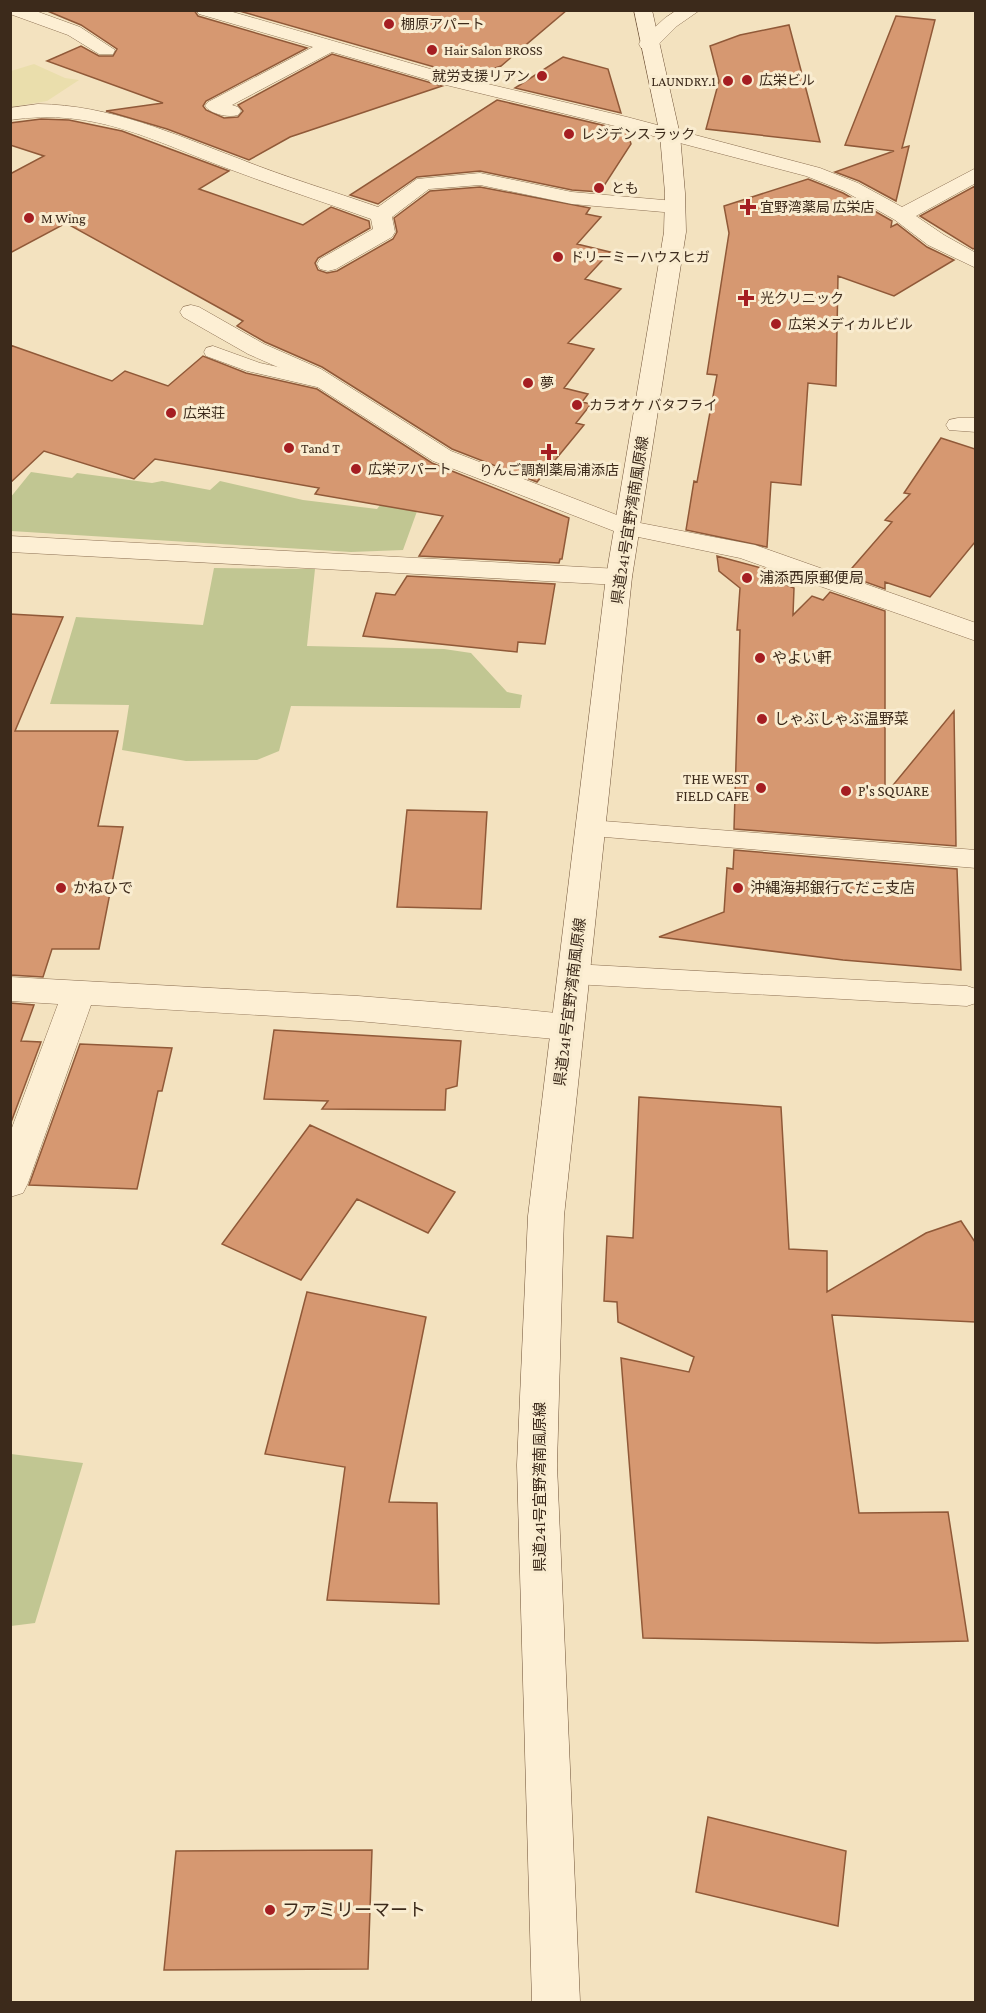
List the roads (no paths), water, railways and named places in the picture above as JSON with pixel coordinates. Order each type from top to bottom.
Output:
[{"type":"street","points":[[15,10],[74,31],[106,51]]},
{"type":"street","points":[[205,10],[453,81],[813,172],[851,187],[902,216],[936,240],[975,261]]},
{"type":"street","name":"県道241号宜野湾南風原線","points":[[556,2002],[537,1465],[546,1216],[566,1027],[620,577],[671,266],[675,207],[670,135],[648,44],[643,10]]},
{"type":"street","points":[[648,44],[671,22],[691,10]]},
{"type":"street","points":[[231,111],[215,106],[329,46]]},
{"type":"street","points":[[10,114],[27,110],[61,108],[99,114],[381,215]]},
{"type":"street","points":[[902,216],[975,174]]},
{"type":"street","points":[[381,215],[424,183],[480,179],[572,198],[675,207]]},
{"type":"street","points":[[328,264],[384,232],[381,215]]},
{"type":"street","points":[[191,312],[256,349],[313,374],[442,456],[628,528],[746,551],[975,633]]},
{"type":"street","points":[[10,544],[620,577]]},
{"type":"street","points":[[10,989],[480,1018],[566,1027]]},
{"type":"street","points":[[10,1183],[79,992]]},
{"type":"lane","points":[[213,352],[254,367],[330,384]]},
{"type":"lane","points":[[590,829],[975,859]]},
{"type":"lane","points":[[573,974],[967,996]]},
{"type":"place","name":"棚原アパート","points":[[389,24]]},
{"type":"place","name":"Hair Salon BROSS","points":[[432,50]]},
{"type":"place","name":"就労支援リアン","points":[[542,76]]},
{"type":"place","name":"広栄ビル","points":[[747,80]]},
{"type":"place","name":"LAUNDRY.1","points":[[728,81]]},
{"type":"place","name":"レジデンス ラック","points":[[569,134]]},
{"type":"place","name":"とも","points":[[599,188]]},
{"type":"place","name":"宜野湾薬局 広栄店","points":[[748,207]]},
{"type":"place","name":"M Wing","points":[[29,218]]},
{"type":"place","name":"ドリーミーハウスヒガ","points":[[558,257]]},
{"type":"place","name":"光クリニック","points":[[746,298]]},
{"type":"place","name":"広栄メディカルビル","points":[[776,324]]},
{"type":"place","name":"夢","points":[[528,383]]},
{"type":"place","name":"カラオケ バタフライ","points":[[577,405]]},
{"type":"place","name":"広栄荘","points":[[171,413]]},
{"type":"place","name":"Tand T","points":[[289,448]]},
{"type":"place","name":"りんご調剤薬局浦添店","points":[[549,452]]},
{"type":"place","name":"広栄アパート","points":[[356,469]]},
{"type":"place","name":"浦添西原郵便局","points":[[747,578]]},
{"type":"place","name":"やよい軒","points":[[760,658]]},
{"type":"place","name":"しゃぶしゃぶ温野菜","points":[[762,719]]},
{"type":"place","name":"THE WEST FIELD CAFE","points":[[761,788]]},
{"type":"place","name":"P's SQUARE","points":[[846,791]]},
{"type":"place","name":"かねひで","points":[[61,888]]},
{"type":"place","name":"沖縄海邦銀行てだこ支店","points":[[738,888]]},
{"type":"place","name":"ファミリーマート","points":[[270,1910]]}]
